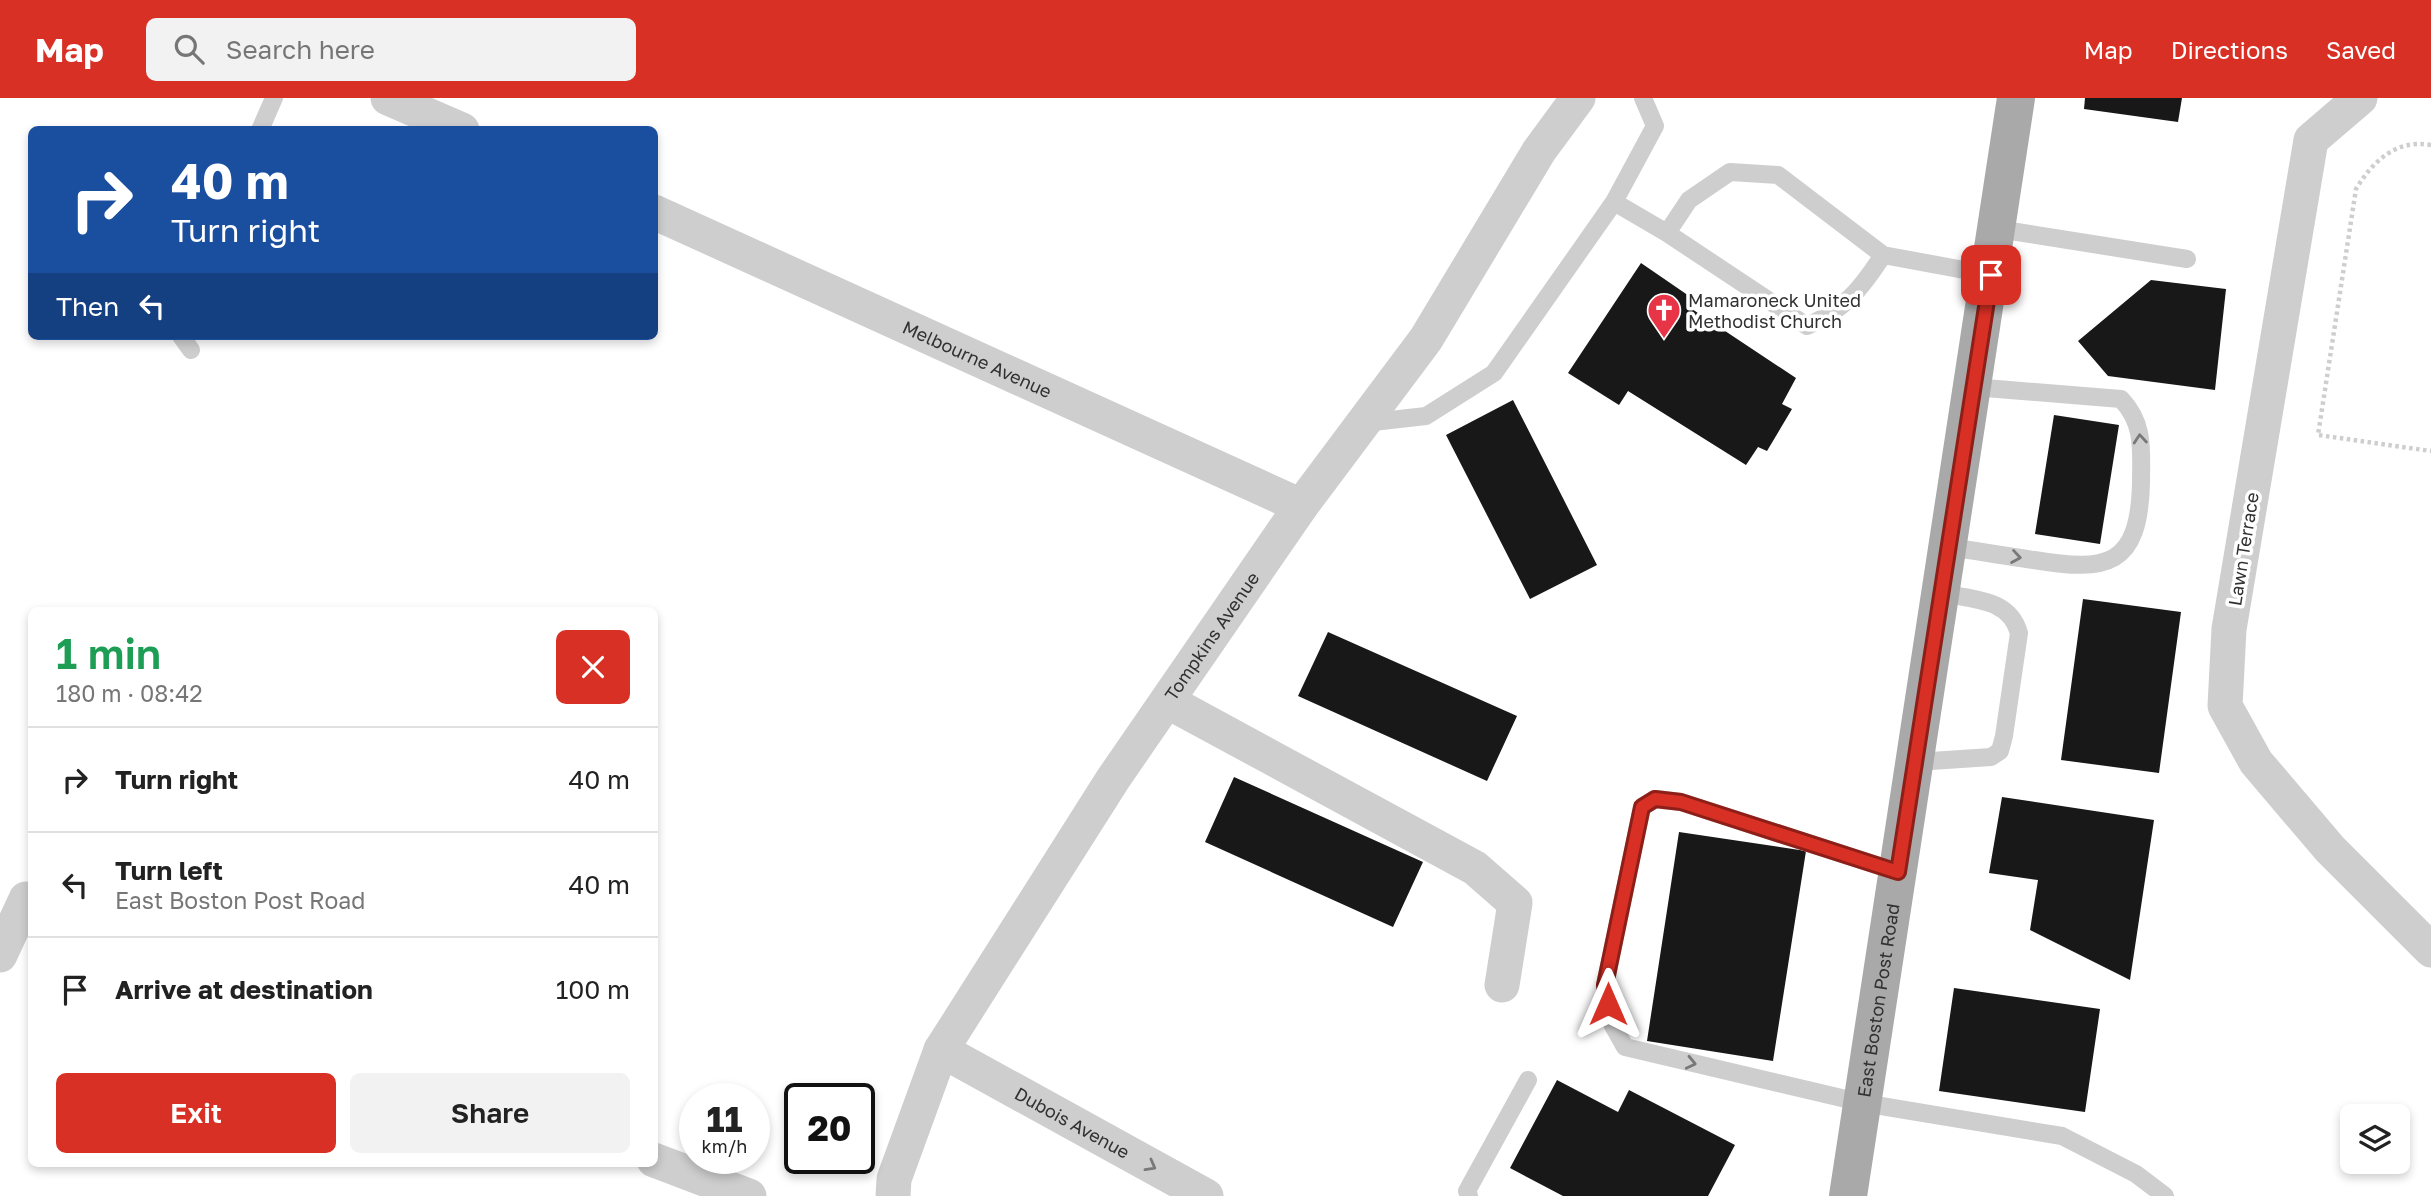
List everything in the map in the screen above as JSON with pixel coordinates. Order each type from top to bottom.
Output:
[{"type":"main road","name":"East Boston Post Road","points":[[1848,1196],[2016,98]]},
{"type":"street","points":[[388,98],[453,126]]},
{"type":"street","name":"Tompkins Avenue","points":[[893,1196],[894,1179],[941,1050],[1113,779],[1301,506],[1426,339],[1539,151],[1578,98]]},
{"type":"street","name":"Lawn Terrace","points":[[2360,98],[2311,141],[2229,629],[2225,706],[2264,772],[2330,849],[2431,950]]},
{"type":"street","name":"Melbourne Avenue","points":[[658,214],[1301,506]]},
{"type":"street","points":[[1167,701],[1475,868],[1515,903],[1502,985]]},
{"type":"street","points":[[0,956],[19,896]]},
{"type":"street","name":"Dubois Avenue","points":[[941,1050],[1206,1196]]},
{"type":"street","points":[[658,1162],[749,1196]]},
{"type":"lane","points":[[262,126],[274,98]]},
{"type":"lane","points":[[1363,423],[1426,416],[1494,373],[1614,202],[1655,126],[1643,98]]},
{"type":"lane","points":[[1667,233],[1689,200],[1730,172],[1778,175],[1883,255],[1991,275]]},
{"type":"lane","points":[[1614,202],[1667,233],[1807,326],[1835,314],[1867,280],[1883,255]]},
{"type":"lane","points":[[1998,229],[2187,259]]},
{"type":"lane","points":[[1949,547],[2079,567],[2105,563],[2126,548],[2140,515],[2142,434],[2133,411],[2121,399],[1973,387]]},
{"type":"lane","points":[[1916,762],[1991,757],[2000,751],[2004,736],[2019,633],[2015,618],[2005,607],[1942,593]]},
{"type":"lane","points":[[1898,872],[1681,802],[1655,799],[1642,807],[1605,985],[1611,1022],[1625,1047],[1863,1103],[2062,1136],[2136,1174],[2165,1196]]},
{"type":"lane","points":[[1469,1196],[1467,1191],[1528,1080]]},
{"type":"path","points":[[2431,145],[2422,143],[2388,151],[2370,166],[2356,188],[2318,435],[2431,451]]},
{"type":"building","points":[[2085,98],[2182,98],[2178,122],[2084,109]]},
{"type":"building","name":"Mamaroneck United Methodist Church","points":[[1641,263],[1692,298],[1689,307],[1796,378],[1782,404],[1792,409],[1767,451],[1758,447],[1746,465],[1628,391],[1619,405],[1568,373]]},
{"type":"building","points":[[2151,280],[2226,289],[2215,390],[2108,376],[2078,341]]},
{"type":"building","points":[[1513,400],[1597,565],[1530,599],[1446,435]]},
{"type":"building","points":[[2054,415],[2119,425],[2100,544],[2035,534]]},
{"type":"building","points":[[2083,599],[2181,612],[2159,773],[2061,760]]},
{"type":"building","points":[[1328,632],[1517,716],[1487,781],[1298,696]]},
{"type":"building","points":[[1234,777],[1423,862],[1393,927],[1205,842]]},
{"type":"building","points":[[2002,797],[2154,820],[2130,980],[2030,930],[2038,880],[1989,873]]},
{"type":"building","points":[[1679,832],[1806,851],[1773,1061],[1647,1041]]},
{"type":"building","points":[[1954,988],[2100,1009],[2085,1112],[1939,1091]]},
{"type":"building","points":[[1557,1080],[1618,1112],[1629,1090],[1735,1145],[1708,1196],[1563,1196],[1510,1168]]},
{"type":"place","name":"Mamaroneck United Methodist Church","points":[[1664,340]]},
{"type":"route","points":[[1608,1004],[1605,985],[1642,807],[1655,799],[1681,802],[1898,872],[1991,275]]}]
